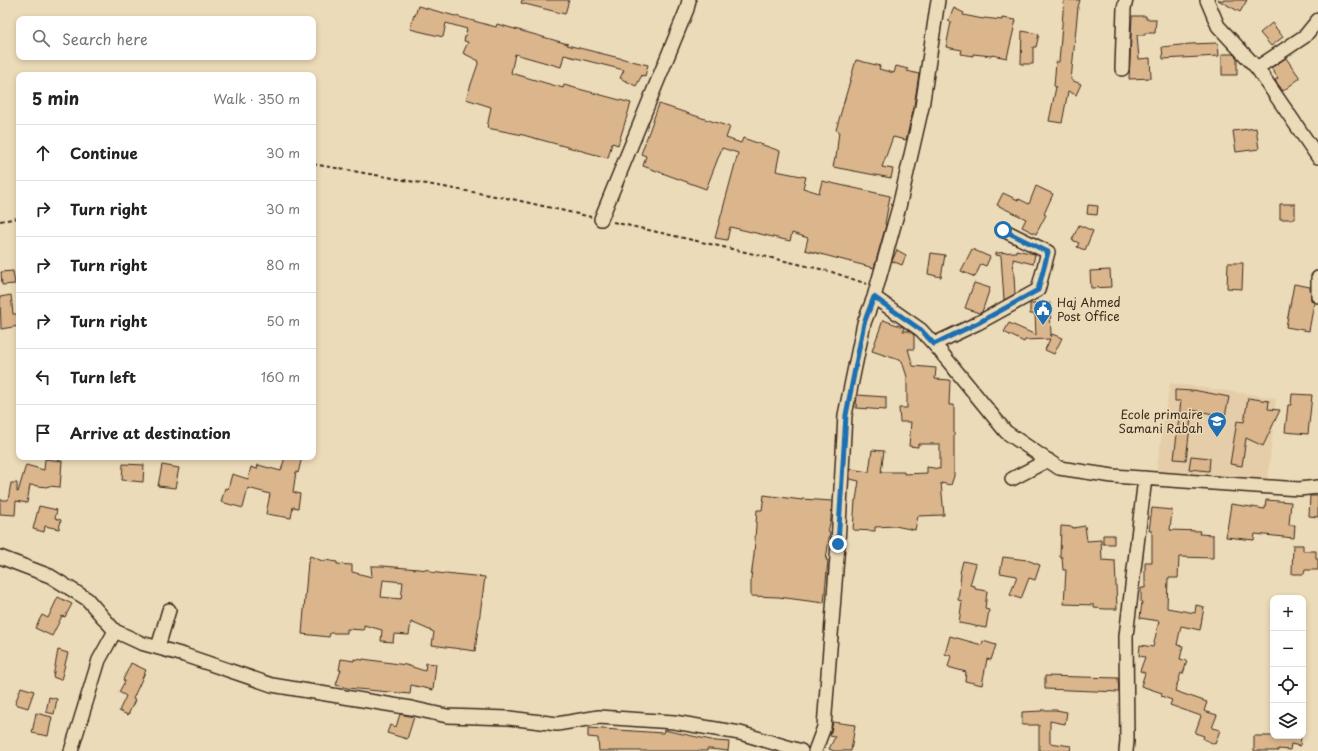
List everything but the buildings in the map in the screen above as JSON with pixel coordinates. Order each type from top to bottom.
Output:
[{"type":"street","points":[[601,219],[684,16],[689,0]]},
{"type":"street","points":[[815,751],[824,727],[846,415],[864,323],[874,297],[899,208],[922,107],[938,0]]},
{"type":"street","points":[[1122,70],[1124,8],[1126,0]]},
{"type":"street","points":[[1207,0],[1218,26],[1256,68],[1318,157]]},
{"type":"street","points":[[1256,68],[1305,36],[1318,20]]},
{"type":"street","points":[[934,344],[978,323],[1038,290],[1048,252],[1003,230]]},
{"type":"street","points":[[1318,278],[1318,296]]},
{"type":"street","points":[[874,297],[921,330],[1006,432],[1060,468],[1113,476],[1299,489],[1318,487]]},
{"type":"street","points":[[1012,479],[1048,460]]},
{"type":"street","points":[[1126,751],[1126,636],[1145,478]]},
{"type":"street","points":[[0,557],[50,576],[87,599],[115,631],[141,643],[184,655],[272,685],[411,708],[447,716],[509,718],[557,724],[599,717],[674,722],[740,733],[801,751]]},
{"type":"street","points":[[158,648],[169,610]]},
{"type":"street","points":[[72,751],[99,660],[115,631]]},
{"type":"path","points":[[0,220],[16,218]]},
{"type":"shaded area","name":"Ecole primaire Samani Rabah","points":[[1170,383],[1276,398],[1267,487],[1155,479]]},
{"type":"place","name":"Haj Ahmed Post Office","points":[[1043,326]]},
{"type":"place","name":"Ecole primaire Samani Rabah","points":[[1217,438]]},
{"type":"route","points":[[838,544],[846,415],[864,323],[874,297],[921,330],[934,344],[978,323],[1038,290],[1048,252],[1003,230]]}]
